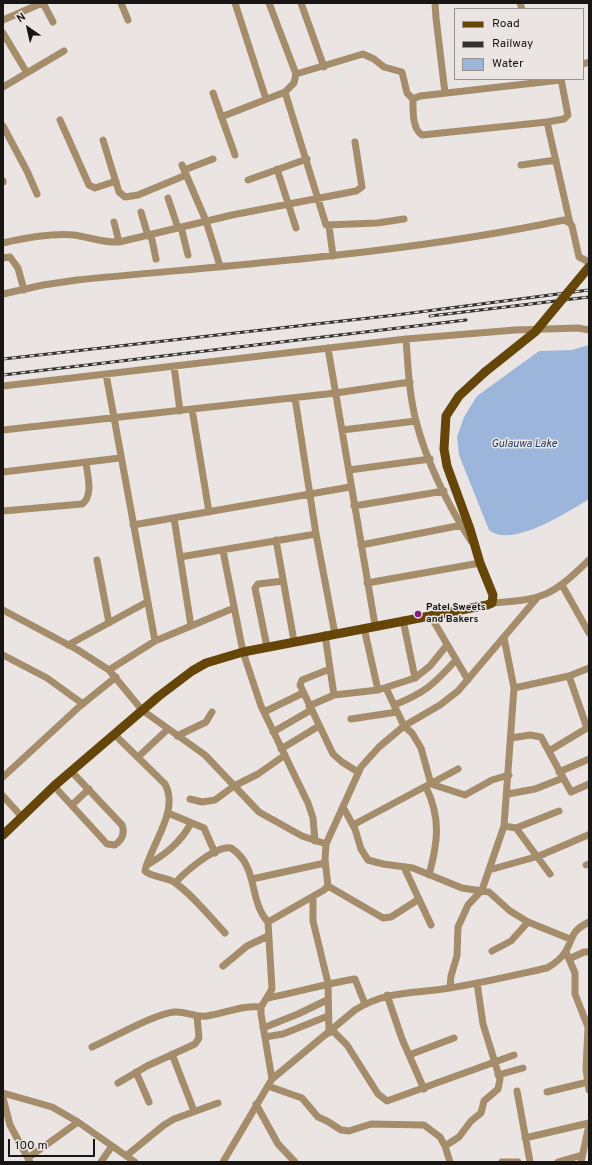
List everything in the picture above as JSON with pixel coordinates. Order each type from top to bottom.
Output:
[{"type":"main road","points":[[3,835],[54,786],[142,710],[192,671],[206,663],[242,652],[375,625],[487,605],[492,602],[493,595],[480,563],[447,466],[444,449],[446,416],[459,396],[485,372],[535,332],[589,267]]},
{"type":"street","points":[[3,20],[43,3],[53,22]]},
{"type":"street","points":[[121,3],[128,20]]},
{"type":"street","points":[[235,3],[266,99]]},
{"type":"street","points":[[221,117],[286,92],[294,83],[296,74],[269,3]]},
{"type":"street","points":[[301,3],[324,67]]},
{"type":"street","points":[[435,3],[445,93]]},
{"type":"street","points":[[3,33],[27,73]]},
{"type":"street","points":[[3,87],[64,51]]},
{"type":"street","points":[[296,74],[324,67],[363,54],[384,68],[402,72],[407,93],[413,99],[417,131],[422,135],[564,119],[568,115],[561,80]]},
{"type":"street","points":[[413,99],[420,96],[542,80]]},
{"type":"street","points":[[286,92],[319,198],[325,223],[329,226],[333,256]]},
{"type":"street","points":[[213,93],[235,155]]},
{"type":"street","points":[[60,120],[88,185],[95,188],[116,181]]},
{"type":"street","points":[[547,122],[579,257],[589,262]]},
{"type":"street","points":[[3,126],[27,171],[37,194]]},
{"type":"street","points":[[102,140],[122,195],[129,198],[184,170],[213,159]]},
{"type":"street","points":[[3,243],[55,235],[72,235],[106,242],[119,242],[288,203],[356,191],[362,186],[355,142]]},
{"type":"street","points":[[248,180],[307,159]]},
{"type":"street","points":[[521,165],[556,160]]},
{"type":"street","points":[[184,170],[206,221],[220,266]]},
{"type":"street","points":[[277,170],[296,228]]},
{"type":"street","points":[[168,198],[188,255]]},
{"type":"street","points":[[141,212],[156,259]]},
{"type":"street","points":[[329,226],[377,223],[404,219]]},
{"type":"street","points":[[3,294],[77,280],[333,256],[454,240],[564,220],[570,223]]},
{"type":"street","points":[[114,222],[119,242]]},
{"type":"street","points":[[3,258],[10,258],[15,262],[24,290]]},
{"type":"street","points":[[3,386],[406,338],[515,330],[578,328],[589,330]]},
{"type":"street","points":[[406,338],[410,382],[416,421],[444,491],[476,548]]},
{"type":"street","points":[[328,348],[349,470],[350,487],[375,625]]},
{"type":"street","points":[[174,366],[180,411]]},
{"type":"street","points":[[106,374],[120,458],[155,642]]},
{"type":"street","points":[[3,430],[295,398],[410,382]]},
{"type":"street","points":[[295,398],[316,534],[335,634]]},
{"type":"street","points":[[192,409],[209,512]]},
{"type":"street","points":[[342,430],[416,421]]},
{"type":"street","points":[[3,472],[120,458]]},
{"type":"street","points":[[349,470],[430,459]]},
{"type":"street","points":[[3,511],[82,504],[86,501],[89,492],[86,462]]},
{"type":"street","points":[[133,525],[350,487]]},
{"type":"street","points":[[354,506],[444,491]]},
{"type":"street","points":[[174,518],[190,626]]},
{"type":"street","points":[[360,545],[462,525]]},
{"type":"street","points":[[180,557],[223,551],[276,540],[316,534]]},
{"type":"street","points":[[276,540],[294,642]]},
{"type":"street","points":[[223,551],[242,652],[264,712],[308,803],[312,818],[315,841]]},
{"type":"street","points":[[97,560],[109,623]]},
{"type":"street","points":[[492,602],[537,598],[562,585],[589,560]]},
{"type":"street","points":[[367,583],[480,563]]},
{"type":"street","points":[[267,647],[255,588],[258,584],[284,581]]},
{"type":"street","points":[[562,585],[589,633]]},
{"type":"street","points":[[328,886],[325,862],[326,844],[358,772],[379,747],[404,726],[440,705],[458,691],[537,598]]},
{"type":"street","points":[[68,645],[147,602]]},
{"type":"street","points":[[109,670],[155,642],[234,608]]},
{"type":"street","points":[[3,610],[68,645],[109,670],[142,710],[204,755],[259,812],[315,841],[326,844]]},
{"type":"street","points":[[430,615],[468,680]]},
{"type":"street","points":[[403,620],[414,678]]},
{"type":"street","points":[[364,628],[378,690]]},
{"type":"street","points":[[325,635],[334,695]]},
{"type":"street","points":[[450,988],[450,976],[457,956],[458,927],[468,905],[482,890],[504,826],[508,794],[514,688],[504,638]]},
{"type":"street","points":[[273,732],[310,708],[334,695],[378,690],[414,678],[430,666],[448,645]]},
{"type":"street","points":[[3,656],[47,678],[83,704]]},
{"type":"street","points":[[351,719],[395,708],[424,692],[434,684],[456,660]]},
{"type":"street","points":[[514,688],[569,676],[589,668]]},
{"type":"street","points":[[330,669],[302,680],[300,685],[333,754],[342,762],[358,772]]},
{"type":"street","points":[[549,751],[586,728],[569,676]]},
{"type":"street","points":[[3,777],[83,704],[116,677]]},
{"type":"street","points":[[386,688],[404,726],[412,733],[421,748],[437,824],[434,858],[430,875]]},
{"type":"street","points":[[264,712],[303,693]]},
{"type":"street","points":[[177,736],[206,722],[212,712]]},
{"type":"street","points":[[190,799],[208,802],[215,800],[234,786],[258,774],[283,752],[319,726]]},
{"type":"street","points":[[138,757],[168,729]]},
{"type":"street","points":[[114,734],[165,784],[169,791],[170,798],[168,813],[145,871],[147,873],[164,877],[175,883],[225,933]]},
{"type":"street","points":[[511,738],[536,735],[544,741],[571,792],[574,792],[589,784]]},
{"type":"street","points":[[508,794],[535,789],[589,759]]},
{"type":"street","points":[[353,824],[458,769]]},
{"type":"street","points":[[54,786],[107,844],[115,845],[120,841],[123,833],[122,825],[71,771]]},
{"type":"street","points":[[428,785],[465,795],[492,780],[509,775]]},
{"type":"street","points":[[72,805],[89,789]]},
{"type":"street","points":[[3,796],[22,817]]},
{"type":"street","points":[[343,807],[353,824],[361,849],[368,860],[404,867],[430,875],[462,888],[489,892],[510,911],[528,922],[570,939]]},
{"type":"street","points":[[504,826],[516,828],[559,811]]},
{"type":"street","points":[[168,813],[204,828],[215,853]]},
{"type":"street","points":[[147,865],[168,851],[178,842],[191,822]]},
{"type":"street","points":[[516,828],[539,856],[550,874]]},
{"type":"street","points":[[489,870],[539,856],[588,835]]},
{"type":"street","points":[[175,883],[189,868],[228,847],[238,852],[247,862],[260,910],[268,922],[272,989],[262,1007],[272,1079]]},
{"type":"street","points":[[252,879],[325,862]]},
{"type":"street","points":[[404,867],[431,925]]},
{"type":"street","points":[[328,886],[383,918],[391,917],[419,899]]},
{"type":"street","points":[[268,922],[312,897],[328,886]]},
{"type":"street","points":[[312,897],[313,921],[328,983],[327,1000],[331,1031],[347,1045],[384,1100],[394,1100],[514,1055]]},
{"type":"street","points":[[492,951],[511,941],[528,922]]},
{"type":"street","points":[[589,922],[579,928],[570,939],[567,955],[575,973],[575,994],[588,1027],[589,1090]]},
{"type":"street","points":[[223,966],[246,946],[268,936]]},
{"type":"street","points":[[223,1162],[272,1079],[331,1031],[345,1017],[365,1004],[387,995],[450,988],[546,968],[567,955],[589,952]]},
{"type":"street","points":[[268,998],[293,993],[328,983],[355,979],[365,1004]]},
{"type":"street","points":[[445,1146],[459,1137],[471,1121],[481,1113],[484,1101],[498,1089],[500,1083],[483,1024],[477,983]]},
{"type":"street","points":[[387,995],[409,1055],[424,1089]]},
{"type":"street","points":[[264,1028],[327,1000]]},
{"type":"street","points":[[92,1047],[167,1013],[185,1012],[197,1016],[207,1017],[245,1007],[262,1007]]},
{"type":"street","points":[[118,1083],[136,1072],[198,1041],[197,1016]]},
{"type":"street","points":[[265,1037],[284,1034],[328,1016]]},
{"type":"street","points":[[409,1055],[454,1038]]},
{"type":"street","points":[[172,1054],[194,1111]]},
{"type":"street","points":[[498,1075],[523,1068]]},
{"type":"street","points":[[136,1072],[149,1102]]},
{"type":"street","points":[[547,1092],[588,1082]]},
{"type":"street","points":[[268,1086],[302,1098],[318,1117],[328,1121],[341,1130],[349,1131],[371,1124],[424,1125],[436,1133],[445,1146],[450,1162]]},
{"type":"street","points":[[517,1091],[530,1162]]},
{"type":"street","points":[[3,1093],[52,1107],[78,1122],[135,1162]]},
{"type":"street","points":[[3,1098],[10,1125],[29,1160],[78,1122]]},
{"type":"street","points":[[126,1156],[164,1125],[194,1111],[218,1103]]},
{"type":"street","points":[[256,1104],[278,1144],[294,1162]]},
{"type":"street","points":[[526,1138],[589,1124],[581,1159],[558,1162]]},
{"type":"street","points":[[3,1129],[10,1125]]},
{"type":"street","points":[[101,1162],[112,1146]]},
{"type":"street","points":[[502,1162],[518,1162]]},
{"type":"water","name":"Gulauwa Lake","points":[[589,345],[589,499],[554,520],[525,532],[511,535],[499,535],[489,530],[459,455],[457,437],[464,417],[477,396],[539,351],[572,350]]},
{"type":"railway","points":[[3,359],[396,315],[589,290]]},
{"type":"railway","points":[[430,316],[589,297]]},
{"type":"railway","points":[[3,375],[466,320]]},
{"type":"place","name":"Patel Sweets and Bakers","points":[[418,614]]}]
